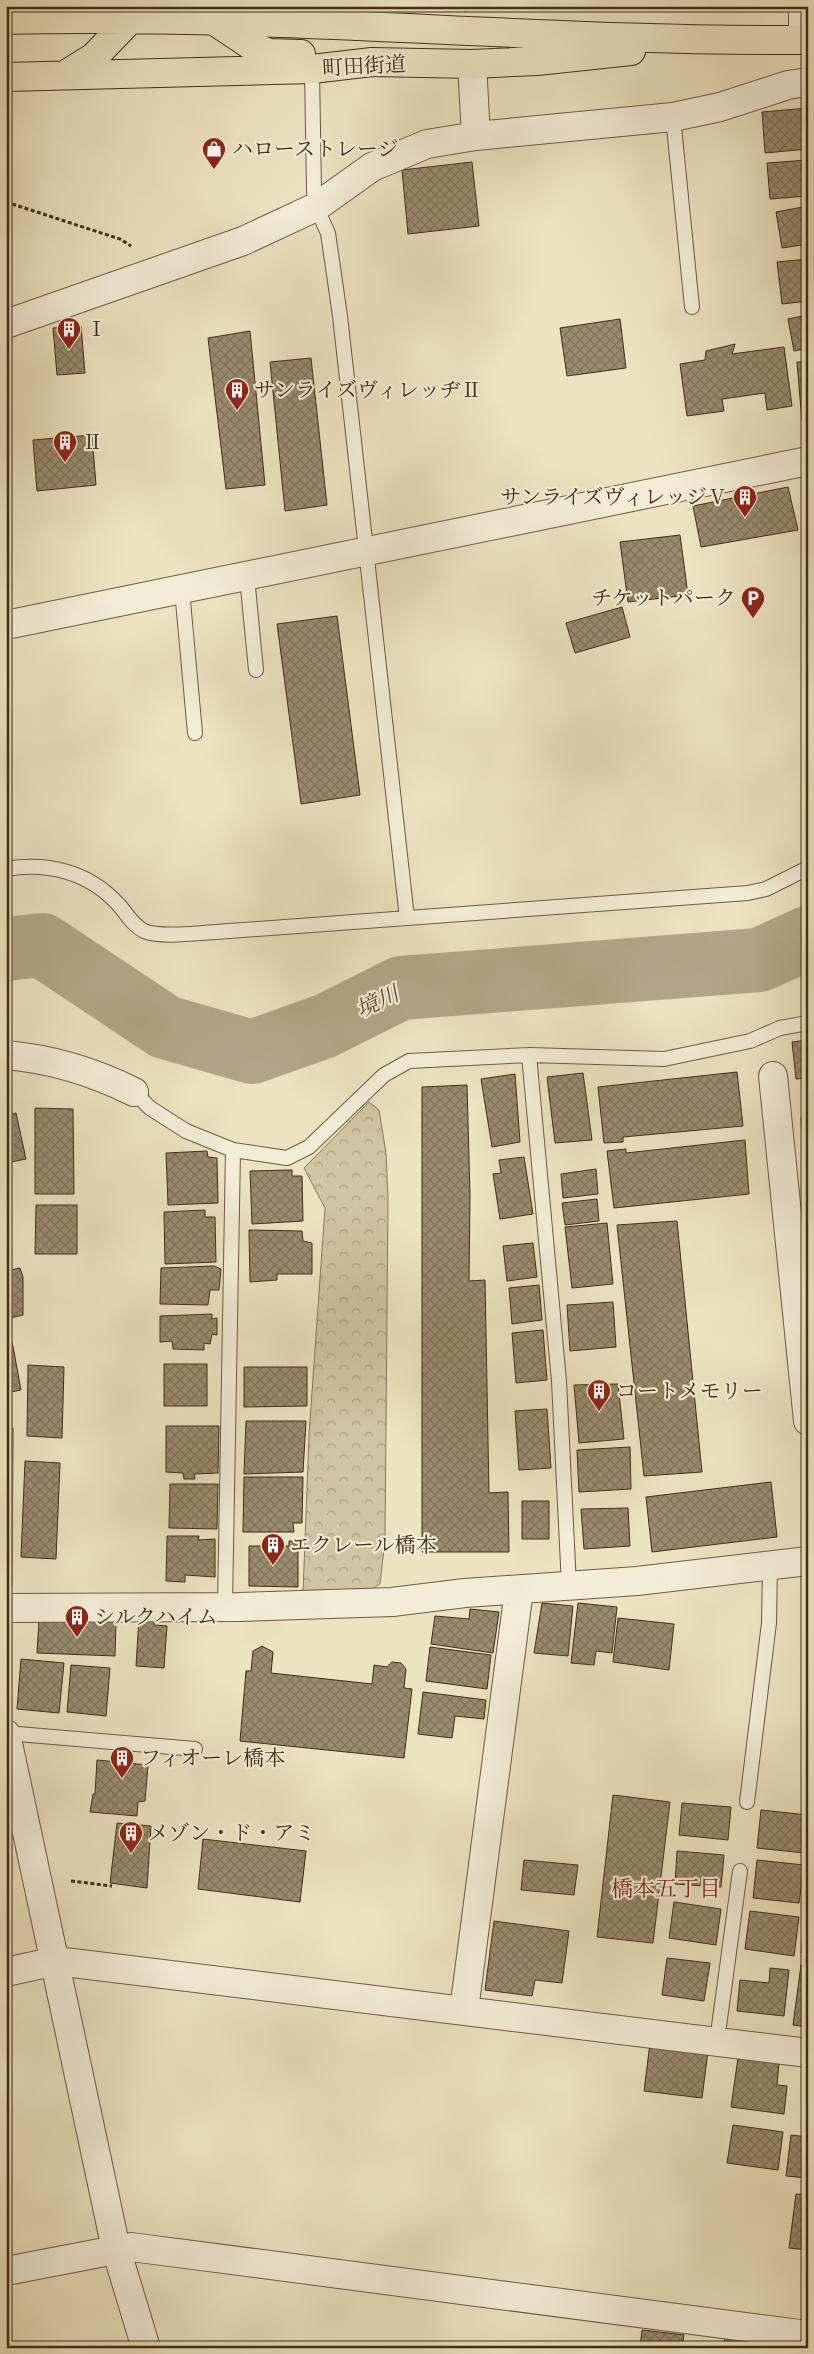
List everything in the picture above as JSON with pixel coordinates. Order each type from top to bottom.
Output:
[{"type":"main road","points":[[298,6],[359,25]]},
{"type":"main road","name":"町田街道","points":[[6,20],[89,12],[203,13],[359,25],[721,41],[806,40]]},
{"type":"main road","points":[[65,76],[94,58],[138,12]]},
{"type":"main road","points":[[203,13],[252,46],[269,53],[310,55],[372,62]]},
{"type":"main road","name":"町田街道","points":[[6,77],[312,68],[372,62],[472,64],[537,61],[721,41]]},
{"type":"street","points":[[803,6],[806,40]]},
{"type":"street","points":[[472,64],[476,136]]},
{"type":"street","points":[[6,324],[243,241],[316,207],[372,166],[427,144],[476,136],[673,117],[720,107],[788,85],[808,82]]},
{"type":"street","points":[[6,625],[367,553],[808,461]]},
{"type":"street","points":[[6,1055],[64,1063],[100,1075],[134,1092]]},
{"type":"street","points":[[773,1076],[808,1421]]},
{"type":"street","points":[[6,1608],[392,1602],[465,1593],[637,1581],[808,1561]]},
{"type":"street","points":[[464,2010],[518,1590]]},
{"type":"street","points":[[6,1734],[10,1766],[56,1961],[116,2249],[146,2348]]},
{"type":"street","points":[[6,1972],[56,1961],[808,2053]]},
{"type":"street","points":[[6,2271],[131,2247],[808,2334]]},
{"type":"lane","points":[[312,68],[314,191],[316,207],[328,233],[340,316],[407,918]]},
{"type":"lane","points":[[673,117],[692,307]]},
{"type":"lane","points":[[246,577],[256,670]]},
{"type":"lane","points":[[182,590],[195,733]]},
{"type":"lane","points":[[6,869],[27,866],[61,869],[89,880],[117,903],[143,931],[155,934],[216,932],[748,892],[772,886],[808,868]]},
{"type":"lane","points":[[134,1092],[150,1108],[186,1132],[233,1150],[287,1158],[299,1154],[309,1147],[384,1074],[408,1061],[529,1055],[664,1059],[742,1043],[780,1028],[808,1023]]},
{"type":"lane","points":[[529,1055],[559,1381],[569,1586]]},
{"type":"lane","points":[[225,1606],[233,1150]]},
{"type":"lane","points":[[747,1802],[769,1624],[770,1566]]},
{"type":"lane","points":[[6,1734],[195,1749]]},
{"type":"lane","points":[[717,2041],[740,1870]]},
{"type":"path","points":[[6,202],[120,238],[163,270]]},
{"type":"path","points":[[89,1883],[112,1886]]},
{"type":"green space","points":[[369,1102],[379,1110],[386,1153],[388,1198],[385,1540],[380,1584],[369,1591],[303,1593],[309,1435],[325,1208],[304,1168]]},
{"type":"building","points":[[808,108],[808,149],[765,153],[762,112]]},
{"type":"building","points":[[808,160],[808,196],[770,199],[767,163]]},
{"type":"building","points":[[472,162],[479,226],[408,234],[402,170]]},
{"type":"building","points":[[808,206],[808,244],[782,248],[776,212]]},
{"type":"building","points":[[808,259],[808,301],[782,304],[777,262]]},
{"type":"building","points":[[808,315],[808,348],[794,351],[788,319]]},
{"type":"building","points":[[620,319],[626,368],[567,376],[560,328]]},
{"type":"building","name":"Ⅰ","points":[[81,326],[85,373],[57,375],[53,328]]},
{"type":"building","name":"サンライズヴィレッヂⅡ","points":[[250,331],[265,485],[226,489],[208,338]]},
{"type":"building","points":[[735,344],[732,354],[784,347],[792,406],[767,410],[765,393],[722,399],[724,411],[687,416],[680,364],[705,360],[706,351]]},
{"type":"building","points":[[311,358],[327,505],[285,511],[270,362]]},
{"type":"building","points":[[797,362],[808,362],[808,421],[802,422]]},
{"type":"building","name":"Ⅱ","points":[[92,435],[96,485],[37,491],[33,440]]},
{"type":"building","name":"サンライズヴィレッジⅤ","points":[[788,487],[798,530],[701,547],[693,506]]},
{"type":"building","points":[[680,535],[688,595],[628,602],[620,542]]},
{"type":"building","points":[[622,607],[630,637],[575,653],[566,623]]},
{"type":"building","points":[[337,616],[360,795],[301,804],[277,624]]},
{"type":"building","points":[[808,1040],[808,1078],[796,1079],[792,1042]]},
{"type":"building","points":[[737,1072],[743,1126],[623,1137],[623,1142],[604,1143],[598,1087]]},
{"type":"building","points":[[583,1073],[592,1140],[555,1143],[547,1077]]},
{"type":"building","points":[[515,1074],[520,1142],[492,1147],[481,1079]]},
{"type":"building","points":[[467,1085],[470,1195],[469,1281],[485,1280],[489,1493],[508,1492],[509,1552],[422,1552],[422,1087]]},
{"type":"building","points":[[35,1108],[73,1109],[74,1194],[35,1194]]},
{"type":"building","points":[[16,1113],[26,1159],[6,1163],[6,1116]]},
{"type":"building","points":[[801,1118],[808,1118],[808,1155],[805,1156]]},
{"type":"building","points":[[745,1140],[749,1194],[614,1208],[607,1151],[626,1149],[626,1153]]},
{"type":"building","points":[[207,1151],[208,1157],[217,1158],[218,1203],[168,1205],[166,1153]]},
{"type":"building","points":[[524,1157],[533,1214],[500,1219],[493,1174],[501,1173],[499,1160]]},
{"type":"building","points":[[596,1169],[598,1194],[563,1198],[561,1174]]},
{"type":"building","points":[[292,1170],[292,1176],[302,1176],[303,1221],[252,1224],[250,1171]]},
{"type":"building","points":[[808,1171],[808,1209],[807,1209],[803,1172]]},
{"type":"building","points":[[597,1199],[599,1221],[565,1225],[562,1203]]},
{"type":"building","points":[[36,1205],[77,1205],[77,1254],[35,1254]]},
{"type":"building","points":[[205,1210],[205,1217],[215,1217],[216,1262],[165,1264],[164,1212]]},
{"type":"building","points":[[677,1221],[702,1472],[644,1476],[617,1225]]},
{"type":"building","points":[[607,1223],[613,1284],[572,1288],[565,1227]]},
{"type":"building","points":[[249,1230],[302,1231],[303,1241],[312,1243],[312,1274],[277,1274],[277,1280],[250,1282]]},
{"type":"building","points":[[805,1230],[808,1230],[808,1254]]},
{"type":"building","points":[[533,1243],[537,1277],[507,1281],[503,1246]]},
{"type":"building","points":[[214,1266],[221,1269],[219,1290],[210,1290],[208,1305],[160,1304],[161,1268]]},
{"type":"building","points":[[20,1268],[23,1277],[23,1315],[6,1319],[6,1271]]},
{"type":"building","points":[[539,1285],[542,1320],[512,1324],[509,1288]]},
{"type":"building","points":[[613,1302],[616,1347],[570,1351],[567,1305]]},
{"type":"building","points":[[212,1314],[212,1319],[217,1318],[217,1335],[212,1334],[210,1344],[204,1343],[204,1350],[173,1349],[172,1341],[160,1342],[160,1316]]},
{"type":"building","points":[[543,1330],[547,1380],[516,1383],[512,1333]]},
{"type":"building","points":[[12,1341],[21,1390],[6,1393],[6,1342]]},
{"type":"building","points":[[164,1364],[207,1364],[207,1406],[164,1406]]},
{"type":"building","points":[[28,1365],[64,1367],[62,1438],[27,1436]]},
{"type":"building","points":[[244,1367],[307,1367],[307,1406],[244,1407]]},
{"type":"building","name":"コートメモリー","points":[[618,1384],[624,1439],[579,1443],[574,1385]]},
{"type":"building","points":[[547,1409],[551,1468],[519,1470],[515,1411]]},
{"type":"building","points":[[246,1421],[306,1421],[303,1472],[244,1474]]},
{"type":"building","points":[[166,1426],[219,1426],[218,1473],[194,1474],[195,1479],[184,1479],[183,1473],[166,1472]]},
{"type":"building","points":[[6,1427],[13,1428],[12,1585],[6,1589]]},
{"type":"building","points":[[630,1447],[631,1489],[579,1492],[577,1450]]},
{"type":"building","points":[[25,1461],[60,1463],[56,1559],[21,1557]]},
{"type":"building","points":[[244,1477],[303,1477],[302,1523],[293,1523],[294,1532],[243,1532]]},
{"type":"building","points":[[771,1482],[777,1537],[652,1552],[646,1497]]},
{"type":"building","points":[[170,1484],[218,1484],[217,1529],[169,1528]]},
{"type":"building","points":[[522,1501],[549,1501],[549,1539],[522,1539]]},
{"type":"building","points":[[628,1508],[630,1546],[584,1549],[581,1509]]},
{"type":"building","points":[[167,1536],[199,1536],[198,1540],[215,1539],[215,1577],[185,1575],[185,1582],[166,1581]]},
{"type":"building","name":"エクレール橋本","points":[[289,1541],[298,1541],[298,1587],[249,1586],[249,1546],[289,1546]]},
{"type":"building","points":[[542,1603],[573,1606],[568,1656],[534,1653]]},
{"type":"building","points":[[578,1603],[617,1607],[612,1653],[596,1651],[594,1665],[571,1663]]},
{"type":"building","points":[[470,1609],[499,1612],[493,1653],[431,1644],[435,1616],[469,1619]]},
{"type":"building","points":[[139,1617],[155,1618],[154,1625],[167,1626],[164,1668],[136,1666]]},
{"type":"building","points":[[618,1618],[674,1624],[669,1670],[613,1662]]},
{"type":"building","name":"シルクハイム","points":[[39,1620],[116,1622],[115,1656],[37,1653]]},
{"type":"building","points":[[262,1646],[273,1652],[271,1673],[372,1684],[374,1665],[387,1667],[392,1662],[401,1663],[406,1669],[404,1688],[412,1689],[404,1758],[240,1741],[246,1671],[251,1671],[253,1651]]},
{"type":"building","points":[[430,1647],[491,1655],[487,1689],[426,1681]]},
{"type":"building","points":[[21,1659],[64,1663],[59,1713],[17,1709]]},
{"type":"building","points":[[71,1665],[110,1668],[106,1716],[67,1712]]},
{"type":"building","points":[[423,1692],[486,1700],[484,1719],[455,1716],[452,1738],[418,1734]]},
{"type":"building","name":"フィオーレ橋本","points":[[97,1760],[148,1765],[145,1801],[138,1802],[137,1816],[90,1812],[93,1794],[95,1794]]},
{"type":"building","points":[[613,1795],[670,1802],[653,1943],[597,1937]]},
{"type":"building","points":[[682,1803],[731,1807],[728,1840],[679,1835]]},
{"type":"building","points":[[761,1810],[808,1815],[804,1853],[757,1848]]},
{"type":"building","name":"メゾン・ド・アミ","points":[[117,1823],[151,1826],[147,1888],[110,1883]]},
{"type":"building","points":[[203,1839],[306,1851],[300,1902],[198,1889]]},
{"type":"building","points":[[677,1851],[724,1855],[721,1887],[675,1884]]},
{"type":"building","points":[[524,1860],[578,1865],[574,1895],[521,1890]]},
{"type":"building","points":[[757,1860],[804,1865],[799,1903],[753,1898]]},
{"type":"building","points":[[674,1902],[721,1909],[716,1945],[669,1938]]},
{"type":"building","points":[[750,1911],[799,1917],[794,1956],[745,1949]]},
{"type":"building","points":[[805,1914],[808,1915],[808,1953],[801,1953]]},
{"type":"building","points":[[494,1921],[569,1931],[562,1983],[535,1980],[532,1996],[485,1990]]},
{"type":"building","points":[[667,1958],[710,1963],[704,2001],[662,1995]]},
{"type":"building","points":[[801,1965],[808,1966],[808,2027],[793,2025]]},
{"type":"building","points":[[770,1968],[789,1970],[784,2016],[737,2011],[740,1980],[769,1983]]},
{"type":"building","points":[[650,2043],[708,2051],[702,2098],[644,2091]]},
{"type":"building","points":[[738,2058],[779,2063],[777,2085],[787,2086],[784,2114],[731,2107]]},
{"type":"building","points":[[733,2125],[783,2132],[778,2170],[727,2163]]},
{"type":"building","points":[[791,2135],[808,2137],[808,2178],[786,2176]]},
{"type":"building","points":[[796,2194],[808,2195],[808,2250],[789,2248]]},
{"type":"building","points":[[642,2330],[684,2335],[682,2348],[640,2348]]},
{"type":"building","points":[[725,2338],[769,2344],[769,2348],[723,2348]]},
{"type":"waterway","name":"境川","points":[[6,949],[42,945],[165,1027],[252,1052],[325,1026],[401,988],[759,960],[808,938]]},
{"type":"place","name":"ハローストレージ","points":[[214,170]]},
{"type":"place","name":"Ⅰ","points":[[69,350]]},
{"type":"place","name":"サンライズヴィレッヂⅡ","points":[[237,411]]},
{"type":"place","name":"Ⅱ","points":[[65,463]]},
{"type":"place","name":"サンライズヴィレッジⅤ","points":[[745,518]]},
{"type":"place","name":"チケットパーク","points":[[753,619]]},
{"type":"place","name":"コートメモリー","points":[[599,1412]]},
{"type":"place","name":"エクレール橋本","points":[[273,1566]]},
{"type":"place","name":"シルクハイム","points":[[77,1638]]},
{"type":"place","name":"フィオーレ橋本","points":[[122,1779]]},
{"type":"place","name":"メゾン・ド・アミ","points":[[131,1854]]},
{"type":"district","name":"橋本五丁目","points":[[666,1888]]}]
